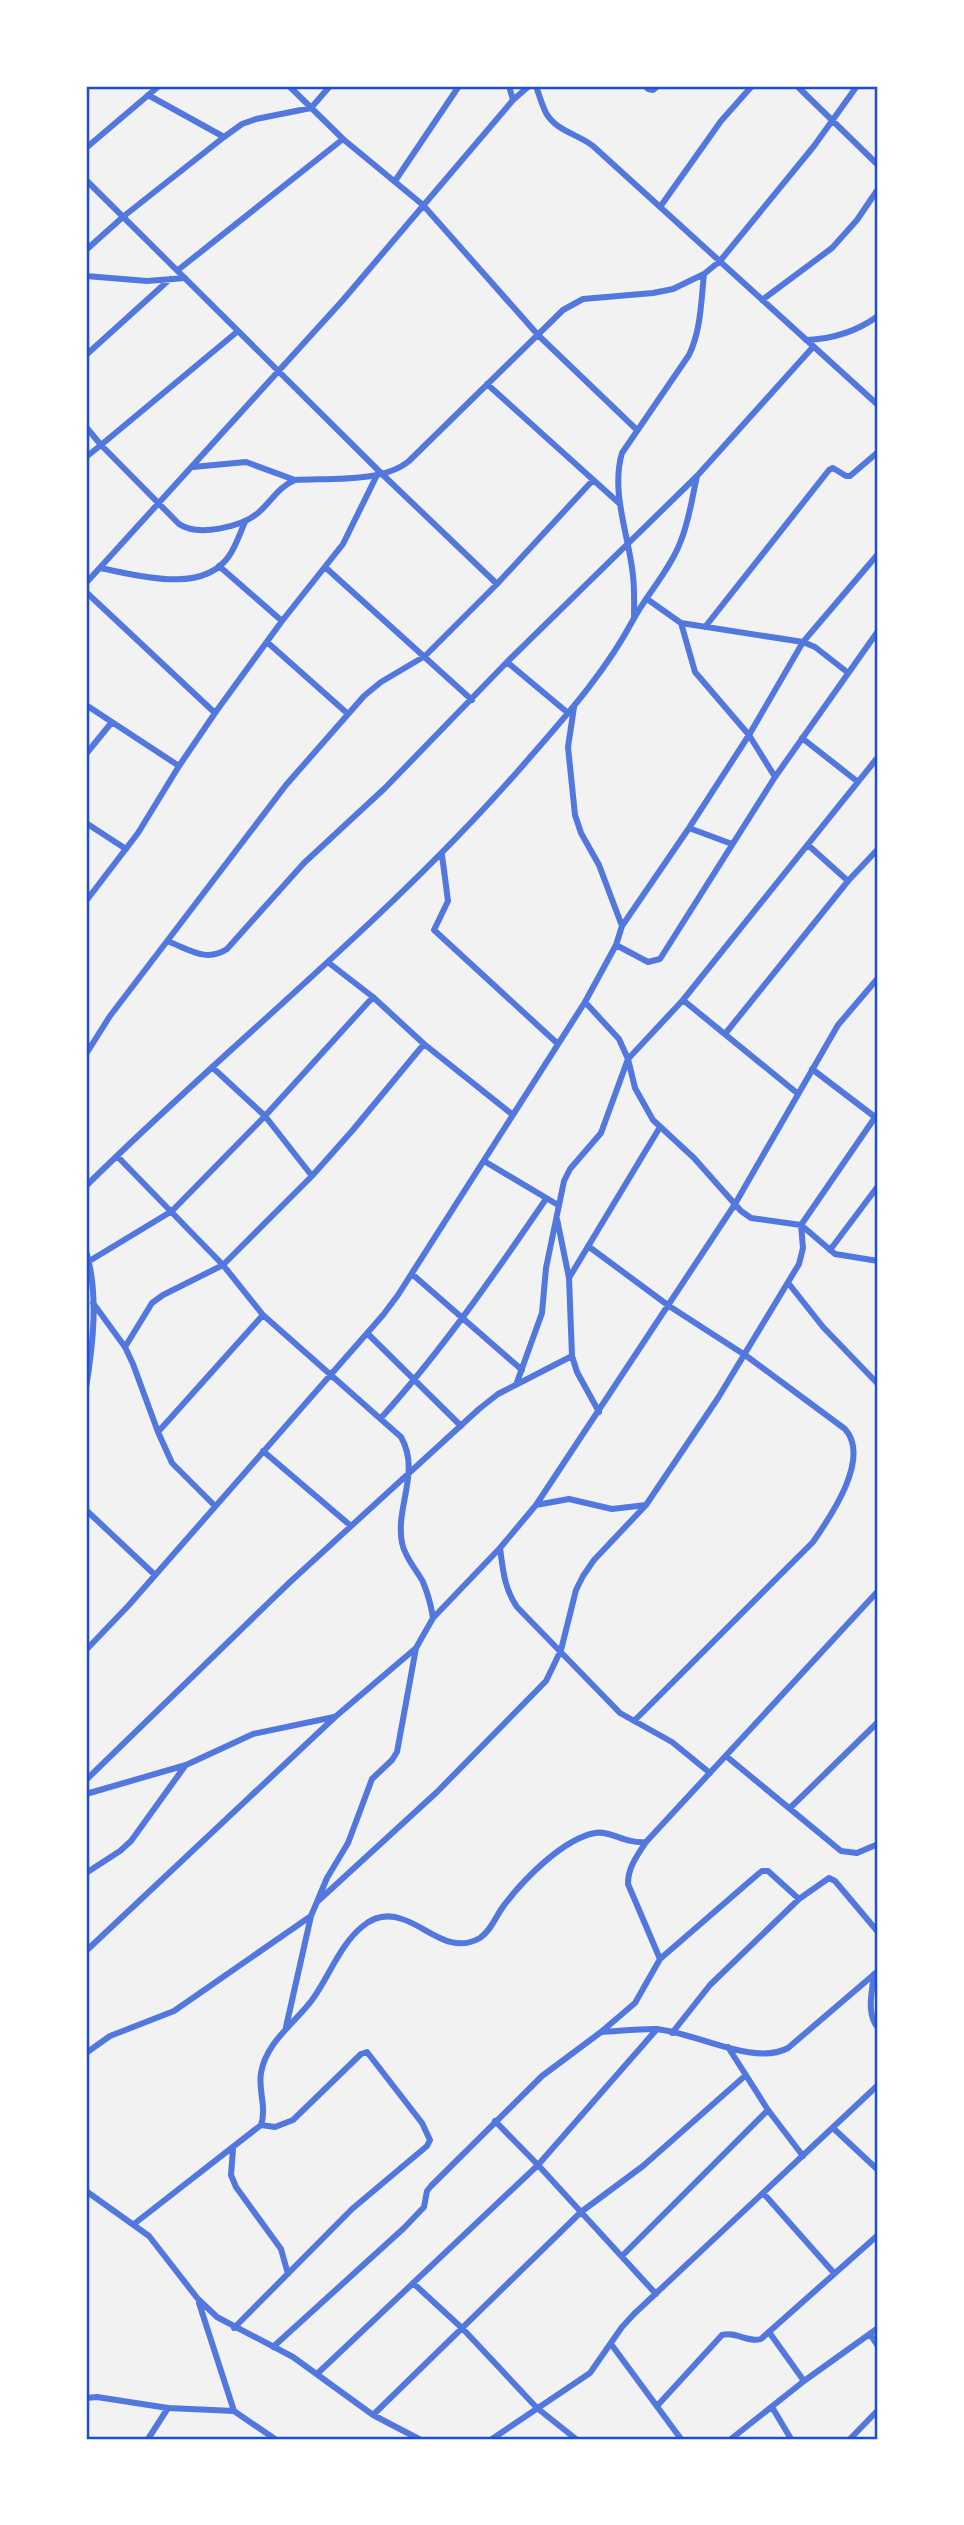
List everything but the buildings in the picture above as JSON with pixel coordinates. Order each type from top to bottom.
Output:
[{"type":"street","points":[[86,148],[159,86]]},
{"type":"street","points":[[289,86],[343,139],[423,205],[538,335],[637,430]]},
{"type":"street","points":[[86,250],[224,136],[242,124],[256,119],[311,108],[330,86]]},
{"type":"street","points":[[395,181],[459,86]]},
{"type":"street","points":[[509,86],[513,100]]},
{"type":"street","points":[[86,583],[278,372],[513,100],[530,86]]},
{"type":"street","points":[[536,86],[546,113],[554,124],[582,137],[593,146],[878,405]]},
{"type":"street","points":[[645,86],[653,90],[658,86]]},
{"type":"street","points":[[660,207],[721,121],[752,86]]},
{"type":"street","points":[[797,86],[878,165]]},
{"type":"street","points":[[86,427],[159,505],[187,529],[200,532],[245,522],[263,508],[284,485],[295,480],[380,475],[394,471],[409,461],[563,310],[583,299],[663,291],[705,274],[720,261],[814,146],[857,86]]},
{"type":"street","points":[[148,95],[224,136]]},
{"type":"street","points":[[178,270],[343,139]]},
{"type":"street","points":[[86,180],[380,475],[497,584]]},
{"type":"street","points":[[762,300],[832,248],[857,220],[878,189]]},
{"type":"street","points":[[634,620],[634,585],[620,504],[618,464],[622,453],[689,355],[699,328],[705,274]]},
{"type":"street","points":[[86,276],[147,281],[185,278]]},
{"type":"street","points":[[86,355],[170,279]]},
{"type":"street","points":[[806,340],[831,339],[867,324],[878,316]]},
{"type":"street","points":[[86,457],[237,331]]},
{"type":"street","points":[[167,941],[209,957],[227,949],[304,863],[385,788],[507,662],[697,476],[813,347]]},
{"type":"street","points":[[487,384],[620,504]]},
{"type":"street","points":[[705,627],[823,475],[833,468],[850,476],[878,452]]},
{"type":"street","points":[[193,467],[246,462],[295,480]]},
{"type":"street","points":[[86,901],[138,833],[215,713],[347,537],[380,475]]},
{"type":"street","points":[[86,1186],[212,1067],[328,963],[442,855],[484,811],[574,706],[621,645],[680,545],[697,476]]},
{"type":"street","points":[[86,1054],[110,1016],[286,785],[348,715],[382,682],[425,656],[497,584],[593,480]]},
{"type":"street","points":[[100,568],[152,578],[187,579],[219,566],[228,557],[245,522]]},
{"type":"street","points":[[86,1650],[383,1315],[412,1274],[585,1002],[616,945],[622,926],[690,828],[803,642],[878,554]]},
{"type":"street","points":[[219,566],[282,621]]},
{"type":"street","points":[[325,567],[472,700]]},
{"type":"street","points":[[86,592],[215,713]]},
{"type":"street","points":[[647,599],[681,623],[803,642],[815,647],[847,672]]},
{"type":"street","points":[[681,623],[695,672],[749,734],[775,777]]},
{"type":"street","points":[[616,945],[648,962],[660,959],[775,777],[878,631]]},
{"type":"street","points":[[267,642],[348,715]]},
{"type":"street","points":[[507,662],[568,713]]},
{"type":"street","points":[[86,705],[179,766]]},
{"type":"street","points":[[574,706],[568,747],[575,815],[622,926]]},
{"type":"street","points":[[86,754],[112,722]]},
{"type":"street","points":[[802,738],[858,782]]},
{"type":"street","points":[[516,1385],[542,1313],[546,1268],[564,1181],[570,1169],[600,1133],[628,1059],[683,1000],[878,757]]},
{"type":"street","points":[[86,823],[125,849]]},
{"type":"street","points":[[690,828],[732,844]]},
{"type":"street","points":[[808,845],[848,881]]},
{"type":"street","points":[[725,1034],[848,881],[878,849]]},
{"type":"street","points":[[442,855],[448,901],[434,930],[558,1044]]},
{"type":"street","points":[[328,963],[373,997],[424,1044],[513,1115]]},
{"type":"street","points":[[286,2027],[310,1916],[327,1878],[348,1843],[372,1779],[397,1752],[416,1648],[433,1618],[500,1548],[536,1505],[735,1204],[797,1093],[849,1010],[878,978]]},
{"type":"street","points":[[87,1262],[172,1211],[265,1116],[373,997]]},
{"type":"street","points":[[683,1000],[797,1093]]},
{"type":"street","points":[[585,1002],[619,1040],[628,1059],[635,1088],[648,1113],[751,1219],[801,1225],[835,1254],[878,1261]]},
{"type":"street","points":[[125,1347],[152,1303],[223,1265],[312,1176],[424,1044]]},
{"type":"street","points":[[212,1067],[265,1116],[312,1176]]},
{"type":"street","points":[[317,1902],[437,1792],[538,1690],[552,1670],[561,1650],[576,1590],[583,1576],[594,1560],[646,1505],[789,1284],[803,1248],[801,1225],[877,1114],[812,1069]]},
{"type":"street","points":[[569,1278],[660,1127]]},
{"type":"street","points":[[117,1156],[223,1265],[263,1315],[401,1437],[407,1448],[410,1470],[402,1541],[405,1553],[429,1597],[433,1618]]},
{"type":"street","points":[[484,1161],[558,1205]]},
{"type":"street","points":[[830,1250],[878,1186]]},
{"type":"street","points":[[381,1418],[464,1318],[546,1199]]},
{"type":"street","points":[[557,1215],[569,1278],[572,1356],[577,1372],[599,1412]]},
{"type":"street","points":[[588,1246],[669,1306],[745,1355],[845,1429],[851,1435],[855,1447],[854,1464],[828,1521],[813,1542],[634,1721]]},
{"type":"street","points":[[86,1251],[93,1281],[86,1388]]},
{"type":"street","points":[[412,1274],[522,1370]]},
{"type":"street","points":[[789,1284],[823,1327],[878,1384]]},
{"type":"street","points":[[93,1303],[125,1347],[172,1463],[215,1506]]},
{"type":"street","points":[[158,1432],[263,1315]]},
{"type":"street","points":[[367,1333],[461,1426]]},
{"type":"street","points":[[86,1780],[410,1470],[498,1394],[572,1356]]},
{"type":"street","points":[[263,1451],[351,1526]]},
{"type":"street","points":[[536,1505],[569,1499],[612,1509],[646,1505]]},
{"type":"street","points":[[86,1510],[155,1575]]},
{"type":"street","points":[[500,1548],[504,1581],[508,1594],[517,1607],[608,1702],[634,1721],[672,1742],[710,1773]]},
{"type":"street","points":[[660,1959],[628,1884],[628,1871],[646,1842],[878,1591]]},
{"type":"street","points":[[86,1951],[335,1717],[416,1648]]},
{"type":"street","points":[[86,1794],[186,1765],[253,1734],[335,1717]]},
{"type":"street","points":[[790,1808],[878,1723]]},
{"type":"street","points":[[726,1755],[841,1851],[857,1853],[878,1844]]},
{"type":"street","points":[[86,1873],[131,1841],[186,1765]]},
{"type":"street","points":[[134,2224],[261,2125],[265,2104],[261,2073],[267,2058],[286,2027],[312,2000],[353,1936],[363,1926],[376,1917],[391,1915],[409,1921],[444,1942],[462,1944],[478,1939],[488,1931],[514,1892],[562,1848],[591,1833],[599,1832],[628,1842],[646,1842]]},
{"type":"street","points":[[273,2347],[404,2228],[424,2207],[427,2191],[431,2186],[542,2076],[601,2032],[639,1997],[650,1972],[660,1959],[762,1871],[768,1871],[799,1899]]},
{"type":"street","points":[[671,2033],[701,1995],[799,1899],[830,1878],[878,1932]]},
{"type":"street","points":[[86,2053],[110,2036],[174,2011],[310,1916]]},
{"type":"street","points":[[601,2032],[657,2029],[728,2047],[769,2055],[778,2054],[876,1973]]},
{"type":"street","points":[[876,1973],[870,2004],[871,2015],[878,2028]]},
{"type":"street","points":[[318,2373],[538,2165],[657,2029]]},
{"type":"street","points":[[728,2047],[768,2110],[803,2156]]},
{"type":"street","points":[[234,2328],[352,2210],[430,2140],[422,2123],[367,2052],[361,2053],[293,2120],[275,2127],[261,2125]]},
{"type":"street","points":[[373,2415],[581,2212],[643,2166],[746,2076]]},
{"type":"street","points":[[492,2439],[590,2373],[622,2327],[878,2085]]},
{"type":"street","points":[[622,2256],[768,2110]]},
{"type":"street","points":[[495,2121],[656,2294]]},
{"type":"street","points":[[833,2128],[878,2171]]},
{"type":"street","points":[[233,2149],[230,2175],[281,2249],[288,2274]]},
{"type":"street","points":[[86,2191],[134,2224],[162,2250],[198,2299],[217,2317],[293,2357],[373,2415],[419,2439]]},
{"type":"street","points":[[764,2194],[834,2273]]},
{"type":"street","points":[[657,2406],[722,2335],[728,2333],[755,2341],[769,2332],[878,2235]]},
{"type":"street","points":[[413,2283],[463,2329],[537,2408],[576,2439]]},
{"type":"street","points":[[198,2299],[234,2411]]},
{"type":"street","points":[[731,2439],[804,2381],[878,2328]]},
{"type":"street","points":[[769,2332],[804,2381]]},
{"type":"street","points":[[870,2334],[878,2346]]},
{"type":"street","points":[[611,2344],[681,2439]]},
{"type":"street","points":[[86,2398],[97,2396],[168,2408],[234,2411],[275,2439]]},
{"type":"street","points":[[772,2407],[791,2439]]},
{"type":"street","points":[[148,2439],[168,2408]]},
{"type":"street","points":[[850,2439],[878,2410]]},
{"type":"street","points":[[559,2439],[563,2431]]}]
